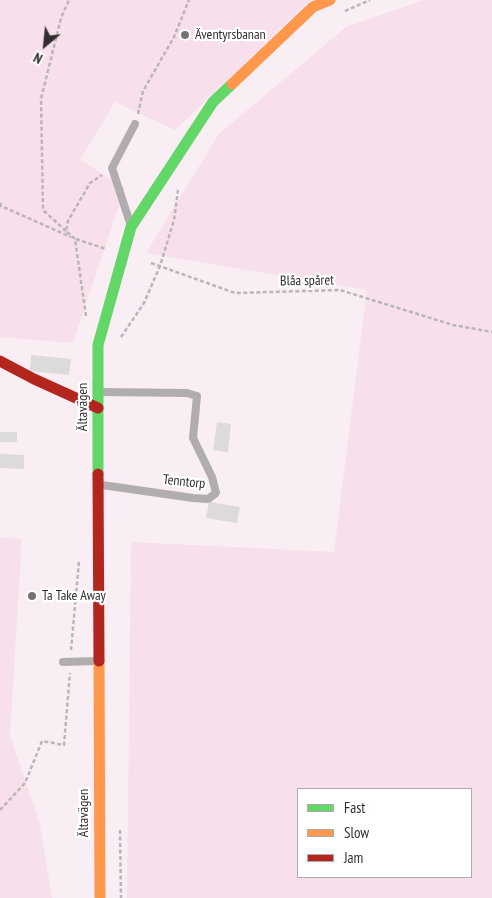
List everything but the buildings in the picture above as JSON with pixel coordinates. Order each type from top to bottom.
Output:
[{"type":"main road","name":"Ältavägen","points":[[100,898],[98,345],[131,227],[213,102],[313,7],[330,0]]},
{"type":"main road","points":[[0,361],[34,379],[98,408]]},
{"type":"lane","points":[[131,227],[112,168],[135,124]]},
{"type":"lane","name":"Tenntorp","points":[[98,392],[187,393],[197,396],[193,438],[212,477],[216,492],[208,499],[193,498],[99,484]]},
{"type":"lane","points":[[67,662],[99,661]]},
{"type":"path","points":[[69,0],[61,18],[41,99],[43,210],[75,239],[84,309],[87,317]]},
{"type":"path","points":[[135,124],[143,90],[174,37],[189,0]]},
{"type":"path","points":[[343,12],[370,0]]},
{"type":"path","points":[[66,231],[68,221],[90,183],[112,168]]},
{"type":"path","points":[[121,328],[120,338],[144,303],[160,266],[174,220],[179,185]]},
{"type":"path","points":[[0,204],[75,239],[108,250]]},
{"type":"path","name":"Blåa spåret","points":[[151,263],[235,293],[340,290],[453,325],[492,332]]},
{"type":"path","points":[[0,810],[25,783],[42,741],[64,745],[67,662],[78,566],[81,558]]},
{"type":"path","points":[[120,829],[121,898]]},
{"type":"shaded area","points":[[0,0],[314,0],[307,3],[175,130],[115,102],[80,160],[125,188],[73,343],[0,337]]},
{"type":"shaded area","points":[[424,0],[492,0],[492,898],[127,898],[131,542],[334,552],[367,290],[146,253],[219,134],[346,27]]},
{"type":"shaded area","points":[[0,538],[22,539],[10,735],[40,824],[52,898],[0,898]]},
{"type":"traffic: fast","points":[[98,474],[98,345],[131,227],[213,102],[232,84]]},
{"type":"traffic: slow","points":[[232,84],[313,7],[330,0]]},
{"type":"traffic: slow","points":[[99,661],[100,898]]},
{"type":"traffic: jam","points":[[0,361],[34,379],[98,408]]},
{"type":"traffic: jam","points":[[98,474],[99,661]]},
{"type":"place","name":"Äventyrsbanan","points":[[185,35]]},
{"type":"place","name":"Ta Take Away","points":[[32,596]]}]
